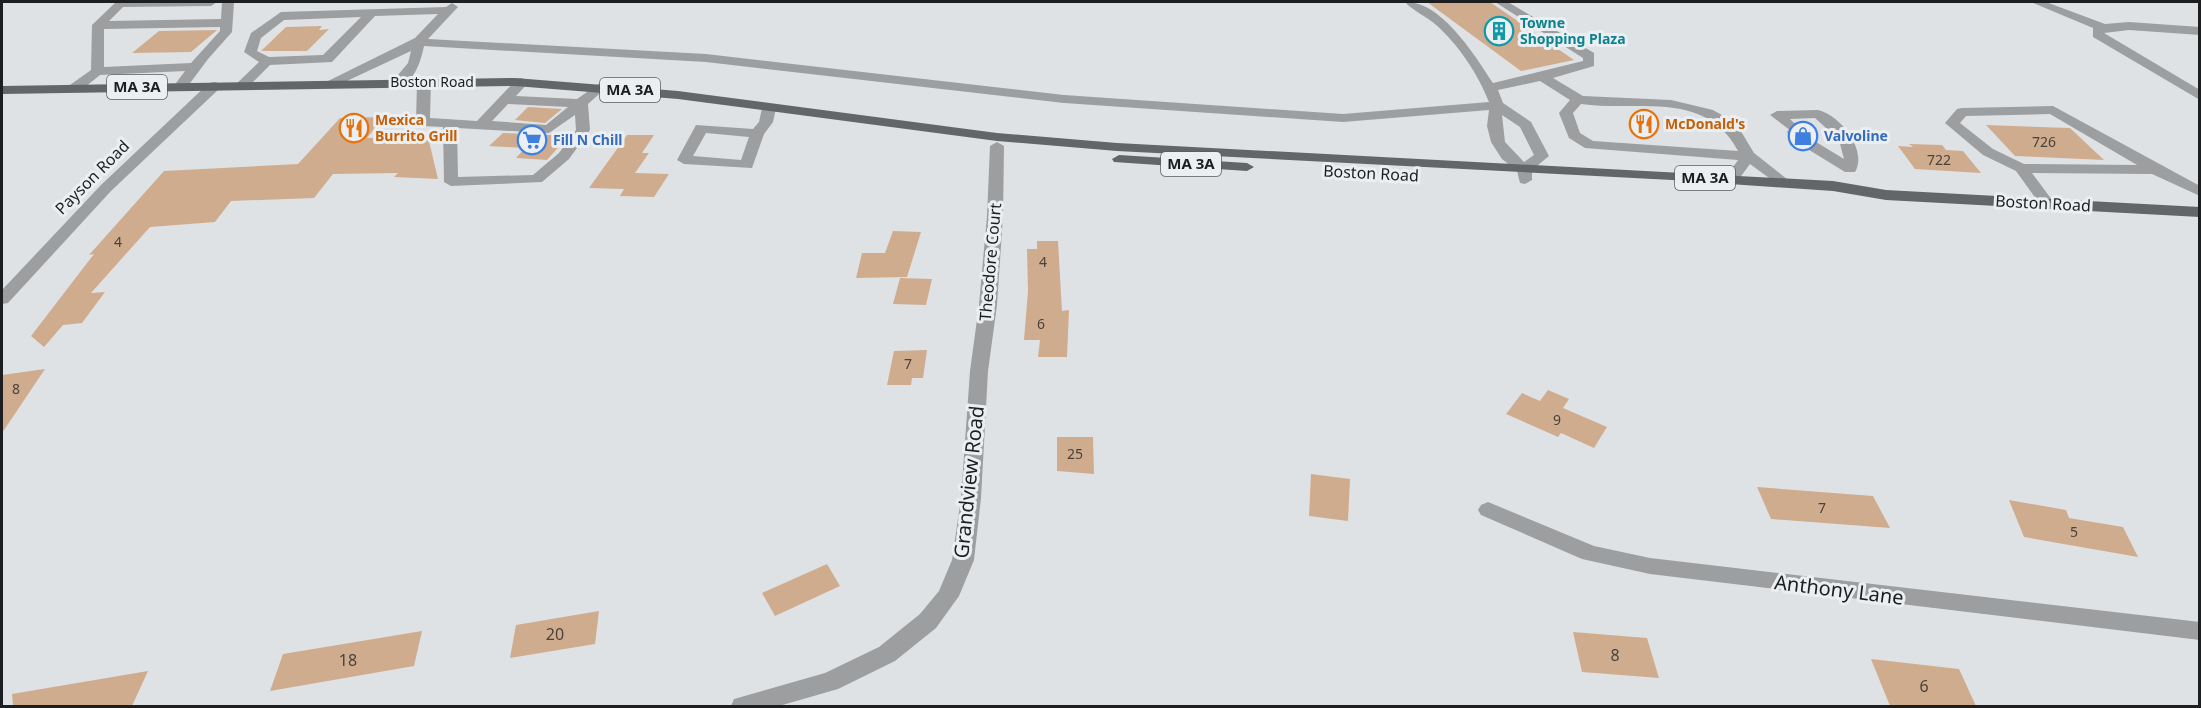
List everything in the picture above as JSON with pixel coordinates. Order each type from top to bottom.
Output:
[{"type":"main road","name":"Boston Road","points":[[2,90],[424,81],[522,82],[600,87],[859,121],[997,137],[1117,147],[1848,199],[1886,195]]},
{"type":"main road","name":"Boston Road","points":[[859,121],[914,133],[997,146],[1162,163],[1731,180],[1860,190],[1886,195],[2199,212]]},
{"type":"street","points":[[97,71],[98,25],[120,4],[211,2]]},
{"type":"street","points":[[180,87],[226,33],[228,2]]},
{"type":"street","points":[[1411,2],[1440,22],[1461,44],[1490,88],[1497,105],[1526,125],[1542,156],[1525,175],[1504,155],[1492,126],[1497,105]]},
{"type":"street","points":[[1490,88],[1575,69],[1589,63],[1589,56],[1501,2]]},
{"type":"street","points":[[2037,2],[2104,28]]},
{"type":"street","points":[[371,13],[327,59],[267,61],[250,52],[255,36],[281,15],[371,13],[453,6]]},
{"type":"street","points":[[331,83],[419,41],[453,6]]},
{"type":"street","points":[[98,25],[226,23]]},
{"type":"street","points":[[2199,32],[2129,26],[2099,29],[2097,34],[2199,96]]},
{"type":"street","points":[[419,41],[445,45],[706,58],[1064,99],[1343,118],[1497,105]]},
{"type":"street","points":[[399,82],[414,64],[419,41]]},
{"type":"street","points":[[242,85],[267,61]]},
{"type":"street","points":[[75,88],[97,71],[195,67]]},
{"type":"street","points":[[1542,76],[1578,99],[1681,105],[1707,111],[1729,123],[1740,136],[1748,156],[1785,183]]},
{"type":"street","points":[[424,81],[423,122],[549,129],[600,87]]},
{"type":"street","points":[[481,125],[522,82]]},
{"type":"street","name":"Payson Road","points":[[2,299],[106,188],[214,86]]},
{"type":"street","points":[[1578,99],[1566,113],[1574,135],[1590,145],[1748,156]]},
{"type":"street","points":[[505,100],[581,103]]},
{"type":"street","points":[[450,123],[451,182],[537,179],[564,156],[583,130],[581,103]]},
{"type":"street","points":[[757,134],[701,128],[684,160],[747,165],[757,134],[766,122],[769,108]]},
{"type":"street","points":[[2155,170],[2021,168],[1988,152],[1952,123],[1962,112],[2053,110],[2155,170],[2199,192]]},
{"type":"street","points":[[1791,127],[1777,115],[1818,114],[1848,141],[1854,154],[1850,169]]},
{"type":"street","points":[[1811,145],[1850,169],[1860,190]]},
{"type":"street","name":"Theodore Court","points":[[979,378],[992,264],[997,146]]},
{"type":"street","points":[[1731,180],[1748,156]]},
{"type":"street","points":[[2021,168],[2046,204]]},
{"type":"street","name":"Grandview Road","points":[[743,706],[830,682],[887,654],[928,621],[948,596],[963,560],[971,498],[979,378]]},
{"type":"street","name":"Anthony Lane","points":[[1488,510],[1590,553],[1650,566],[2199,631]]},
{"type":"building","name":"Towne Shopping Plaza","points":[[1427,2],[1490,2],[1574,60],[1521,71]]},
{"type":"building","points":[[322,26],[319,30],[329,29],[307,51],[261,51],[286,27]]},
{"type":"building","points":[[217,30],[191,52],[132,53],[159,31]]},
{"type":"building","points":[[528,107],[562,109],[545,123],[515,120]]},
{"type":"building","points":[[384,117],[367,138],[428,137],[438,179],[394,177],[398,173],[333,174],[314,198],[231,201],[215,222],[150,227],[91,293],[105,292],[82,323],[63,325],[44,347],[31,336],[94,254],[89,255],[164,171],[298,164],[340,118]]},
{"type":"building","points":[[1986,125],[2070,128],[2104,160],[2015,156]]},
{"type":"building","name":"Fill N Chill","points":[[503,133],[570,134],[547,160],[516,158],[525,148],[489,146]]},
{"type":"building","points":[[627,135],[654,135],[642,153],[649,153],[635,173],[669,174],[654,197],[620,196],[624,189],[589,188]]},
{"type":"building","points":[[1909,144],[1942,145],[1946,150],[1963,151],[1981,173],[1915,169],[1898,146],[1913,147]]},
{"type":"building","points":[[893,231],[921,232],[907,277],[856,278],[862,253],[885,253]]},
{"type":"building","points":[[1037,241],[1058,241],[1062,311],[1069,310],[1067,357],[1038,357],[1040,340],[1024,340],[1028,291],[1027,249],[1037,249]]},
{"type":"building","points":[[900,278],[932,279],[926,305],[893,304]]},
{"type":"building","points":[[927,350],[923,378],[912,378],[911,385],[887,385],[894,351]]},
{"type":"building","points":[[45,369],[2,433],[2,375]]},
{"type":"building","points":[[1548,390],[1569,399],[1563,408],[1607,427],[1594,448],[1561,433],[1558,437],[1506,414],[1522,393],[1540,401]]},
{"type":"building","points":[[1057,437],[1093,437],[1094,474],[1057,471]]},
{"type":"building","points":[[1311,474],[1350,479],[1348,521],[1309,516]]},
{"type":"building","points":[[1757,487],[1873,496],[1890,528],[1771,519]]},
{"type":"building","points":[[2009,500],[2066,510],[2069,518],[2123,527],[2138,557],[2024,537]]},
{"type":"building","points":[[827,564],[840,586],[775,616],[762,593]]},
{"type":"building","points":[[599,611],[595,644],[510,658],[516,625]]},
{"type":"building","points":[[422,631],[414,666],[270,691],[283,654]]},
{"type":"building","points":[[1573,632],[1647,638],[1659,678],[1582,672]]},
{"type":"building","points":[[1871,659],[1959,669],[1976,706],[1890,706]]},
{"type":"building","points":[[148,671],[132,706],[13,706],[12,694]]},
{"type":"tunnel","points":[[1791,127],[1811,145]]},
{"type":"place","name":"Towne Shopping Plaza","points":[[1499,31]]},
{"type":"place","name":"McDonald's","points":[[1644,124]]},
{"type":"place","name":"Mexica Burrito Grill","points":[[354,128]]},
{"type":"place","name":"Valvoline","points":[[1803,136]]},
{"type":"place","name":"Fill N Chill","points":[[532,140]]}]
